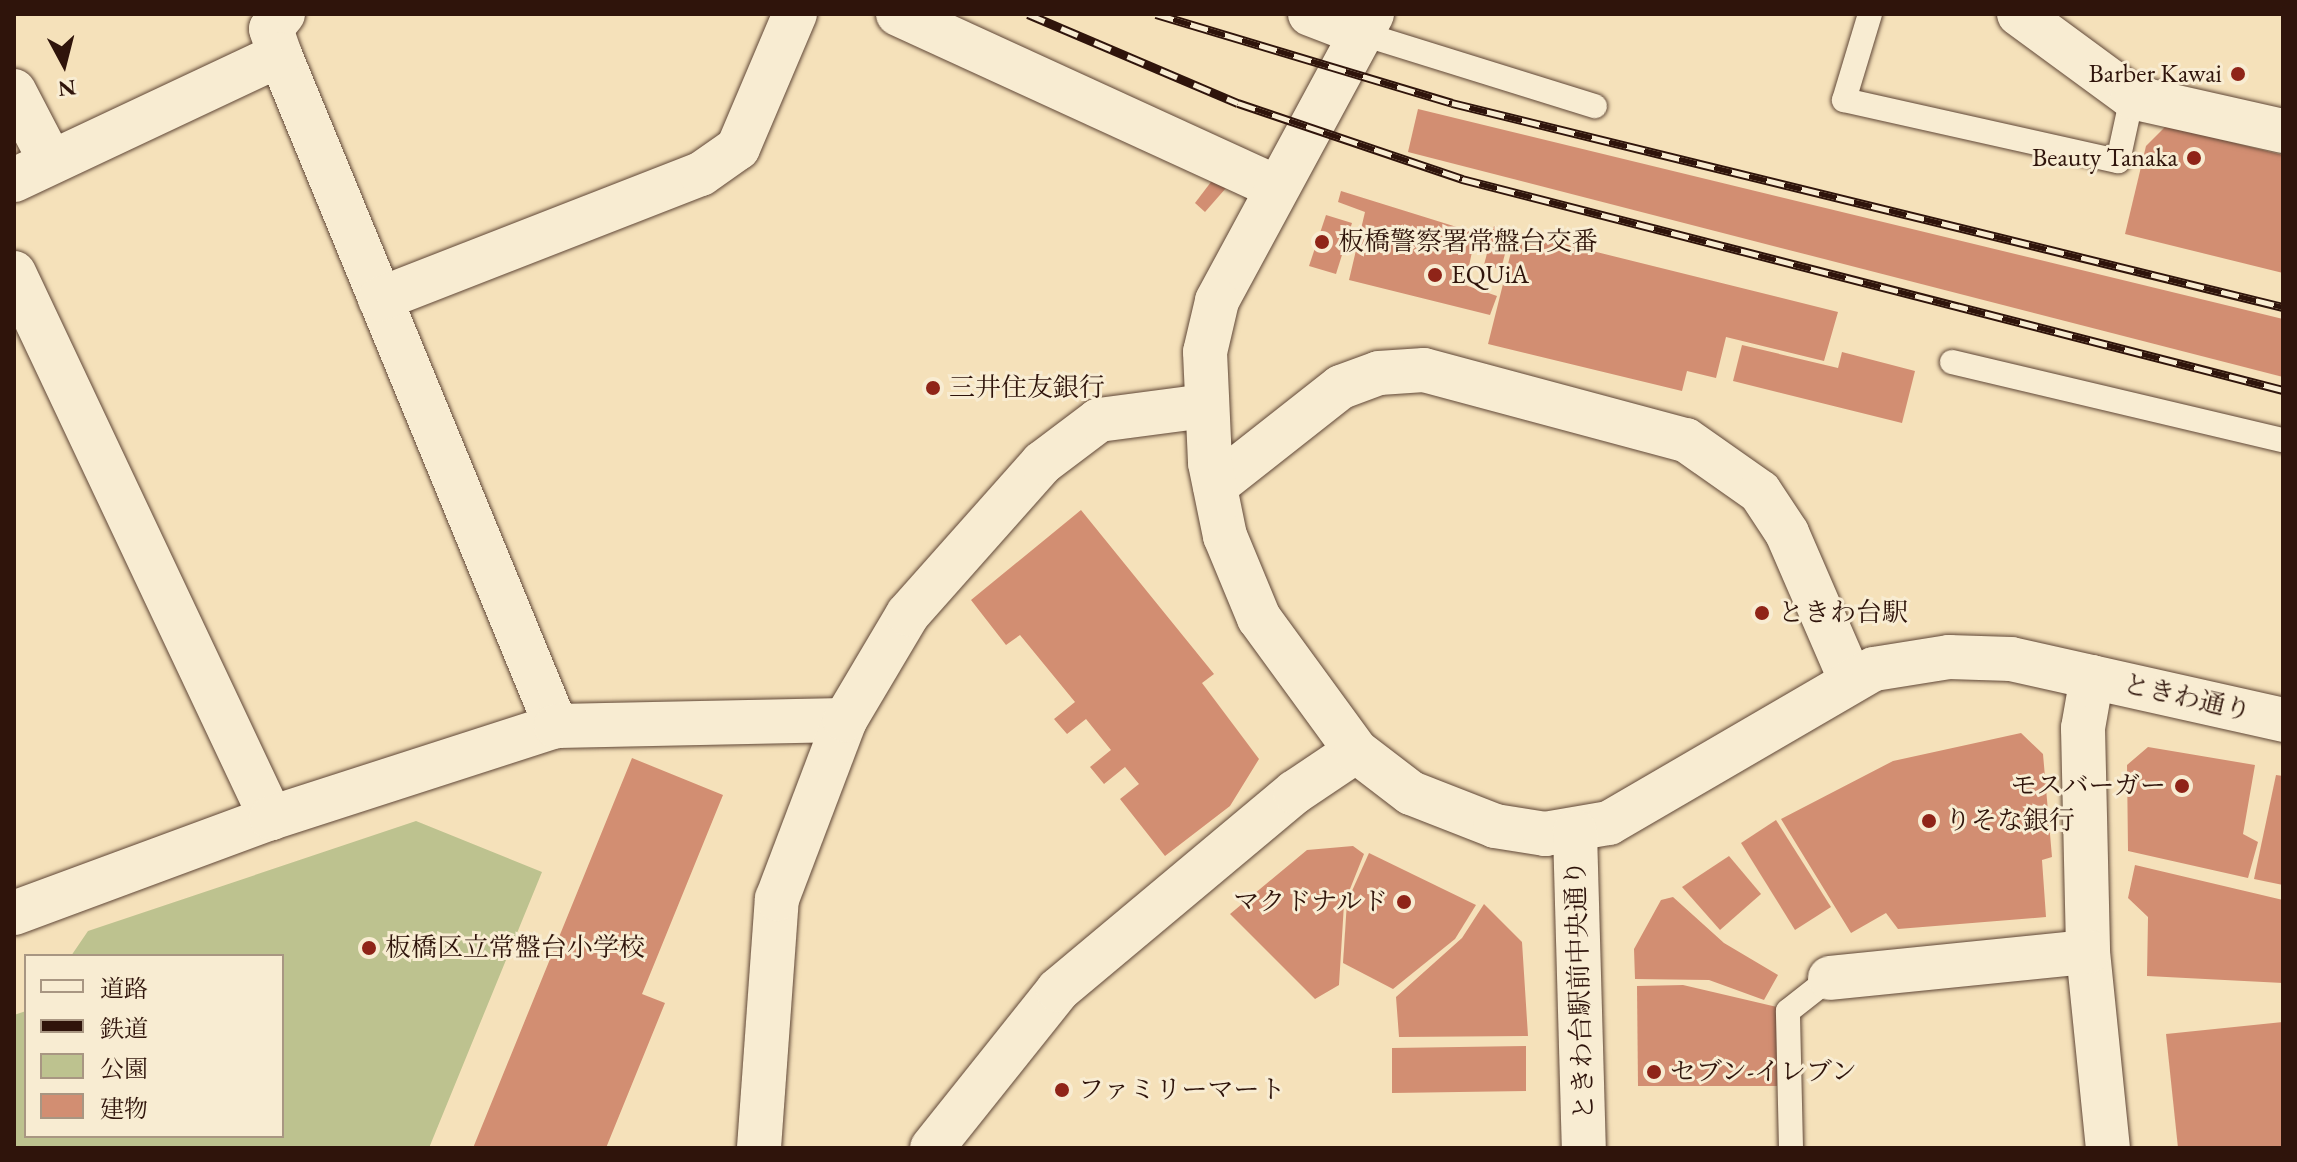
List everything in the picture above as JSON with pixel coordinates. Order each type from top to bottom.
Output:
[{"type":"street","points":[[380,299],[701,174],[738,148],[795,14]]},
{"type":"street","points":[[898,14],[1275,187]]},
{"type":"street","points":[[1310,14],[1366,23],[1275,187],[1217,301],[1205,352],[1205,406],[1225,536],[1259,618],[1356,751],[1411,793],[1495,826],[1575,832]]},
{"type":"street","points":[[2019,14],[2132,97],[2283,131]]},
{"type":"street","points":[[14,91],[33,171],[282,34],[380,299],[556,726]]},
{"type":"street","points":[[14,273],[271,818]]},
{"type":"street","points":[[1215,486],[1341,387],[1379,373],[1424,370],[1686,440],[1760,492],[1787,533],[1851,681]]},
{"type":"street","points":[[759,1148],[777,899],[845,720],[908,614],[1042,463],[1099,420],[1205,406]]},
{"type":"street","name":"ときわ通り","points":[[1575,832],[1609,823],[1874,669],[1949,657],[2011,659],[2283,720]]},
{"type":"street","points":[[2092,677],[2083,728],[2088,952],[2108,1148]]},
{"type":"street","points":[[14,913],[271,818],[556,726],[845,720]]},
{"type":"street","points":[[933,1147],[965,1097],[1058,990],[1295,792],[1356,751]]},
{"type":"street","name":"ときわ台駅前中央通り","points":[[1575,832],[1584,1148]]},
{"type":"street","points":[[1830,978],[2088,952]]},
{"type":"lane","points":[[1870,14],[1844,100],[2118,161],[2132,97]]},
{"type":"lane","points":[[1366,23],[1595,106]]},
{"type":"lane","points":[[1952,362],[2283,440]]},
{"type":"lane","points":[[1791,1148],[1788,1011],[1830,978]]},
{"type":"green space","points":[[416,821],[542,872],[429,1148],[14,1148],[14,1015],[24,1012],[24,1138],[284,1138],[284,954],[72,954],[88,931]]},
{"type":"building","points":[[1418,109],[2283,319],[2283,377],[1408,152]]},
{"type":"building","points":[[2166,126],[2283,155],[2283,273],[2125,234],[2146,146]]},
{"type":"building","points":[[1214,178],[1226,188],[1205,212],[1195,203]]},
{"type":"building","points":[[1341,191],[1476,233],[1465,285],[1497,296],[1490,315],[1349,280],[1365,212],[1338,202]]},
{"type":"building","points":[[1326,215],[1352,223],[1336,274],[1309,266]]},
{"type":"building","points":[[1494,226],[1511,231],[1501,269],[1484,265]]},
{"type":"building","points":[[1516,232],[1838,312],[1824,361],[1726,337],[1716,378],[1687,371],[1682,391],[1488,344]]},
{"type":"building","points":[[1742,345],[1838,368],[1842,352],[1915,371],[1902,423],[1733,381]]},
{"type":"building","points":[[1081,510],[1214,674],[1202,683],[1259,759],[1230,806],[1165,856],[1120,799],[1139,784],[1125,767],[1104,784],[1090,767],[1111,750],[1086,719],[1067,734],[1054,719],[1075,702],[1020,635],[1006,645],[971,600]]},
{"type":"building","points":[[2021,733],[2043,754],[2052,857],[2042,860],[2046,917],[1898,929],[1886,913],[1851,933],[1781,819],[1893,761]]},
{"type":"building","points":[[2148,747],[2255,765],[2243,834],[2258,842],[2248,878],[2128,851],[2127,765]]},
{"type":"building","points":[[632,758],[723,795],[642,994],[665,1003],[606,1148],[473,1148]]},
{"type":"building","points":[[2276,775],[2283,776],[2283,885],[2254,879]]},
{"type":"building","points":[[1776,820],[1831,907],[1795,930],[1741,843]]},
{"type":"building","points":[[1353,846],[1364,854],[1344,904],[1339,985],[1315,999],[1230,914],[1307,850]]},
{"type":"building","points":[[1369,853],[1476,905],[1455,939],[1393,989],[1343,963],[1347,902]]},
{"type":"building","points":[[1729,856],[1761,894],[1720,930],[1682,887]]},
{"type":"building","points":[[2135,865],[2283,900],[2283,983],[2147,976],[2148,917],[2128,898]]},
{"type":"building","points":[[1673,897],[1724,943],[1778,975],[1764,1000],[1709,980],[1635,979],[1634,949],[1661,900]]},
{"type":"building","points":[[1484,904],[1522,942],[1528,1036],[1399,1037],[1396,997],[1462,938]]},
{"type":"building","points":[[1683,985],[1777,1007],[1777,1086],[1638,1086],[1637,986]]},
{"type":"building","points":[[2283,1022],[2283,1148],[2178,1148],[2166,1034]]},
{"type":"building","points":[[1526,1046],[1526,1091],[1392,1093],[1392,1048]]},
{"type":"railway","points":[[1028,14],[1238,103],[1462,179],[2283,390]]},
{"type":"railway","points":[[1156,14],[1452,103],[2283,307]]},
{"type":"place","name":"Barber Kawai","points":[[2238,74]]},
{"type":"place","name":"Beauty Tanaka","points":[[2194,158]]},
{"type":"place","name":"板橋警察署常盤台交番","points":[[1322,242]]},
{"type":"place","name":"EQUiA","points":[[1435,275]]},
{"type":"place","name":"三井住友銀行","points":[[933,388]]},
{"type":"place","name":"ときわ台駅","points":[[1762,613]]},
{"type":"place","name":"モスバーガー","points":[[2182,786]]},
{"type":"place","name":"りそな銀行","points":[[1929,821]]},
{"type":"place","name":"マクドナルド","points":[[1404,902]]},
{"type":"place","name":"板橋区立常盤台小学校","points":[[369,948]]},
{"type":"place","name":"セブン-イレブン","points":[[1654,1072]]},
{"type":"place","name":"ファミリーマート","points":[[1062,1090]]}]
